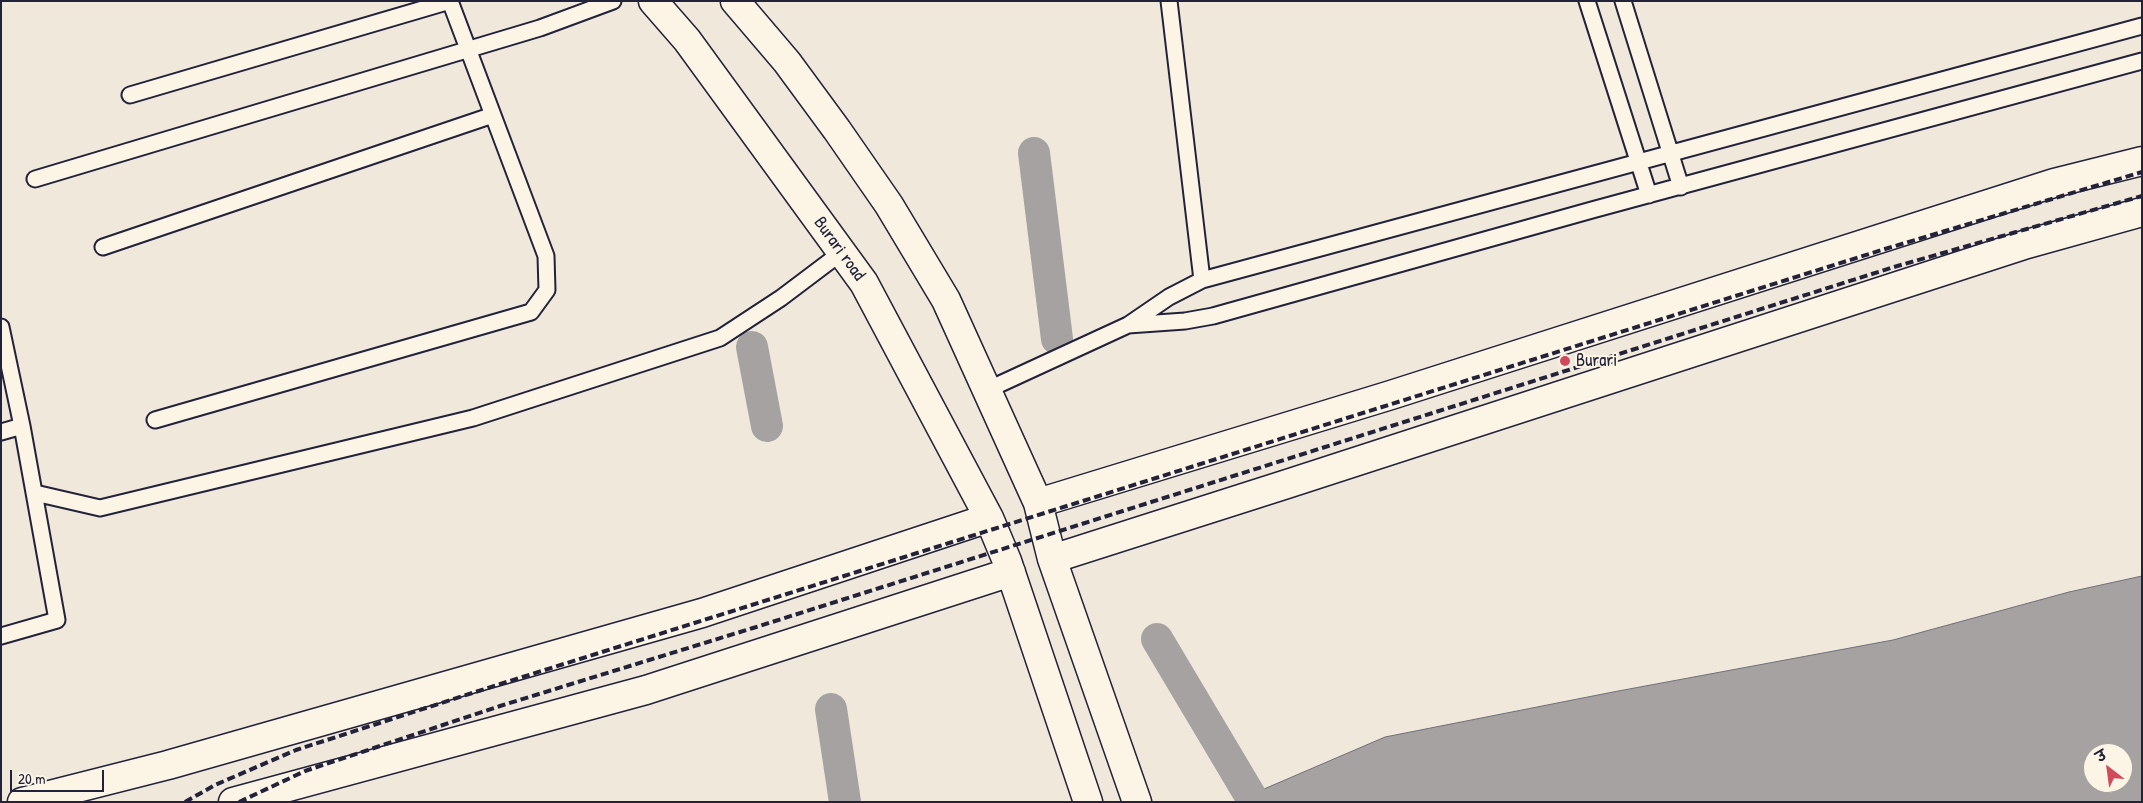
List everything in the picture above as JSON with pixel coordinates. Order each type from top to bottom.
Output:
[{"type":"main road","name":"Burari road","points":[[653,1],[687,40],[864,283],[990,518],[1011,572],[1088,802]]},
{"type":"main road","points":[[735,1],[787,62],[889,205],[946,300],[1038,503],[1052,558],[1137,802]]},
{"type":"main road","points":[[1038,503],[1391,395],[2054,183],[2142,161]]},
{"type":"main road","points":[[1052,558],[1306,478],[2027,244],[2142,212]]},
{"type":"main road","points":[[22,802],[168,765],[702,612],[990,518]]},
{"type":"main road","points":[[233,802],[646,690],[1011,572]]},
{"type":"lane","points":[[130,95],[450,1],[546,256],[547,290],[532,312],[155,420]]},
{"type":"lane","points":[[35,179],[540,28],[613,1]]},
{"type":"lane","points":[[1170,1],[1202,280]]},
{"type":"lane","points":[[1587,1],[1648,195]]},
{"type":"lane","points":[[1623,1],[1681,187]]},
{"type":"lane","points":[[987,390],[1128,325],[1169,296],[1202,280],[2142,26]]},
{"type":"lane","points":[[1128,325],[1185,321],[1213,316],[1648,195],[2142,61]]},
{"type":"lane","points":[[104,247],[493,115]]},
{"type":"lane","points":[[35,493],[100,508],[474,418],[720,338],[781,298],[842,252]]},
{"type":"lane","points":[[1,327],[35,493],[57,620],[1,636]]},
{"type":"lane","points":[[1,432],[22,426]]},
{"type":"shaded area","points":[[2142,576],[2142,802],[1243,802],[1250,795],[1385,737],[1893,640],[2069,592]]},
{"type":"waterway","points":[[1034,153],[1057,339]]},
{"type":"waterway","points":[[752,347],[767,426]]},
{"type":"waterway","points":[[1157,639],[1254,802]]},
{"type":"waterway","points":[[831,709],[845,802]]},
{"type":"railway","points":[[185,802],[215,785],[296,750],[497,685],[1885,249],[2142,172]]},
{"type":"railway","points":[[239,802],[305,771],[500,706],[753,628],[1894,267],[2142,196]]},
{"type":"place","name":"Burari","points":[[1565,361]]}]
